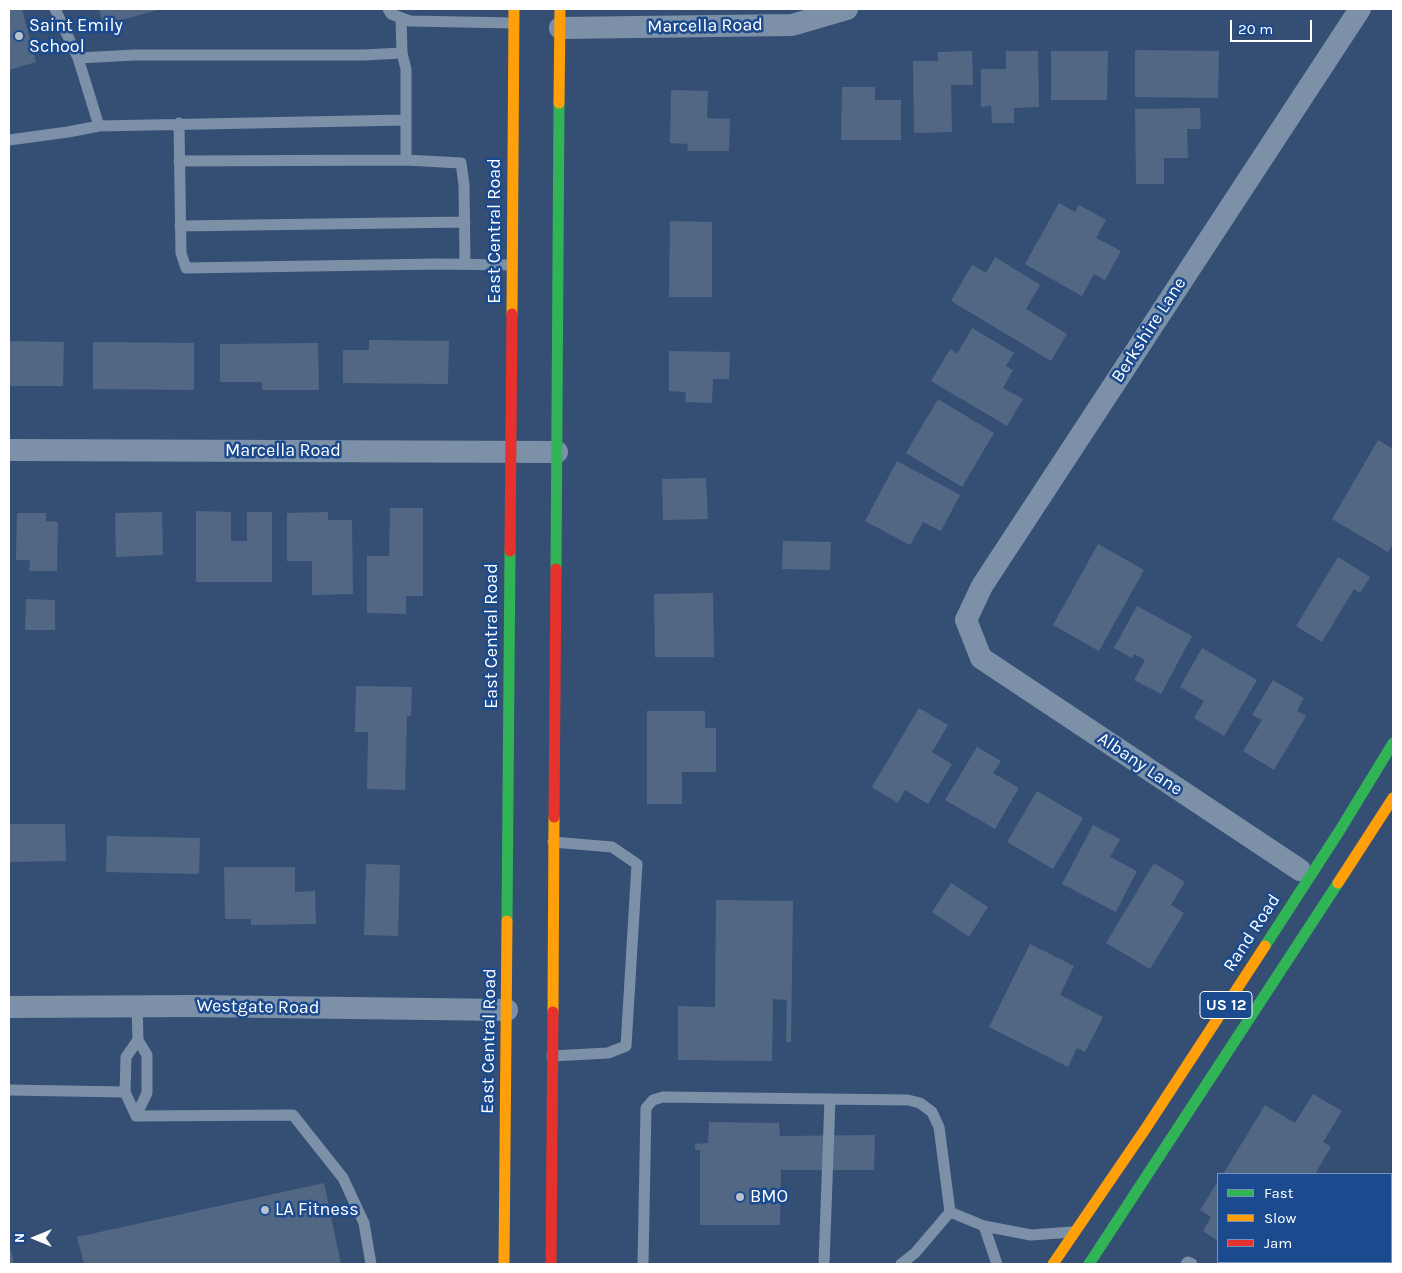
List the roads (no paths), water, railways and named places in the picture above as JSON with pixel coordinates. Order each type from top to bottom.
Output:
[{"type":"main road","name":"East Central Road","points":[[504,1264],[514,9]]},
{"type":"main road","points":[[551,1264],[560,18]]},
{"type":"main road","name":"Rand Road","points":[[1054,1264],[1282,920],[1393,743]]},
{"type":"main road","name":"US 12","points":[[1089,1264],[1393,798]]},
{"type":"street","name":"Marcella Road","points":[[560,18],[792,25],[847,9]]},
{"type":"street","name":"Berkshire Lane","points":[[980,658],[966,620],[982,586],[1360,9]]},
{"type":"street","name":"Marcella Road","points":[[9,450],[556,452]]},
{"type":"street","name":"Albany Lane","points":[[980,658],[1300,870]]},
{"type":"street","name":"Westgate Road","points":[[9,1007],[137,1006],[507,1010]]},
{"type":"lane","points":[[55,9],[78,58],[99,126]]},
{"type":"lane","points":[[388,9],[391,14],[410,21],[514,23]]},
{"type":"lane","points":[[401,18],[402,53],[406,69],[406,160]]},
{"type":"lane","points":[[78,58],[135,55],[364,55],[402,53]]},
{"type":"lane","points":[[9,140],[99,126],[406,120]]},
{"type":"lane","points":[[179,124],[181,253],[186,268],[512,265]]},
{"type":"lane","points":[[179,161],[406,160],[461,162],[464,185],[466,264]]},
{"type":"lane","points":[[180,226],[465,222]]},
{"type":"lane","points":[[552,1056],[608,1053],[626,1046],[637,864],[612,847],[553,842]]},
{"type":"lane","points":[[136,1116],[147,1093],[147,1055],[138,1040],[137,1006]]},
{"type":"lane","points":[[136,1116],[125,1092],[126,1057],[138,1040]]},
{"type":"lane","points":[[9,1090],[125,1092]]},
{"type":"lane","points":[[643,1264],[646,1108],[653,1100],[663,1097],[908,1100],[920,1103],[932,1112],[939,1127],[950,1212],[914,1254],[901,1264]]},
{"type":"lane","points":[[824,1264],[830,1099]]},
{"type":"lane","points":[[136,1116],[293,1115],[343,1178],[364,1223],[371,1264]]},
{"type":"lane","points":[[950,1212],[984,1226],[1031,1235],[1076,1231]]},
{"type":"lane","points":[[984,1226],[997,1264]]},
{"type":"lane","points":[[1186,1264],[1188,1262],[1192,1264]]},
{"type":"place","name":"Saint Emily School","points":[[19,36]]},
{"type":"place","name":"BMO","points":[[740,1197]]},
{"type":"place","name":"LA Fitness","points":[[265,1210]]}]
